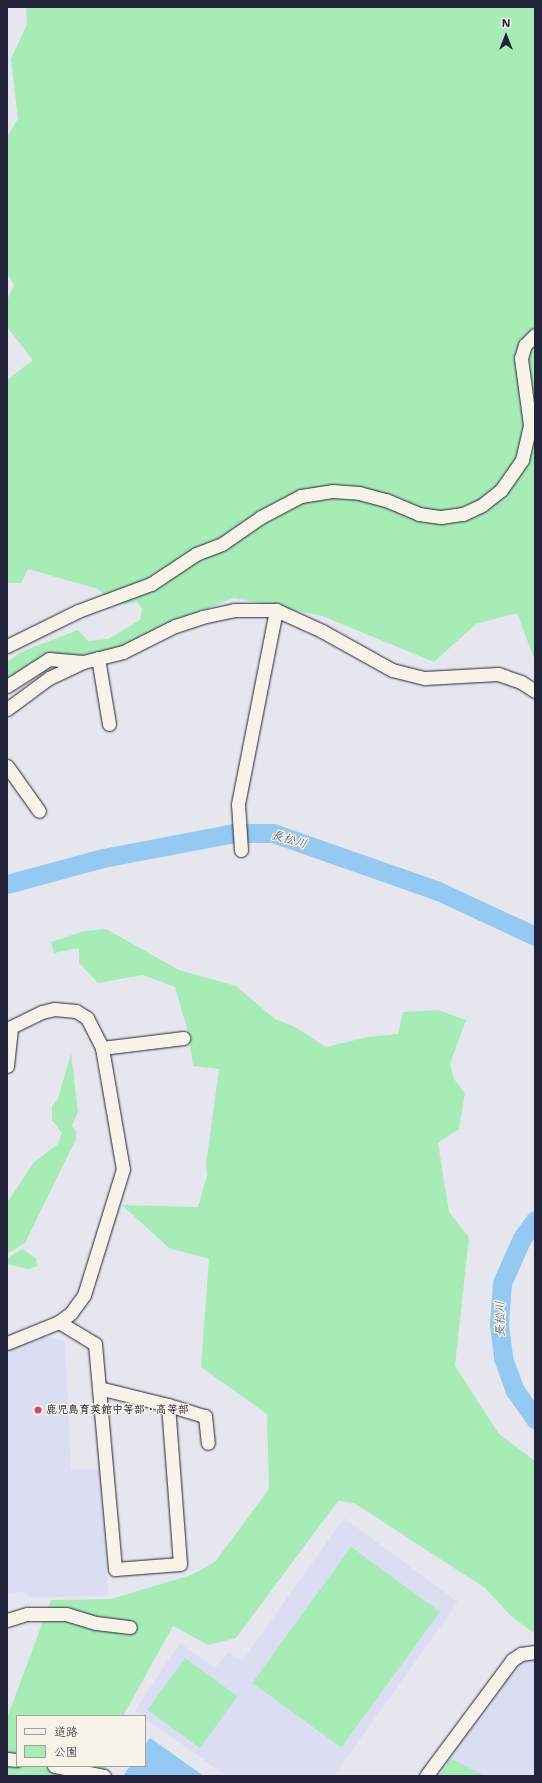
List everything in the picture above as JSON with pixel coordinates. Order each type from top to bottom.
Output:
[{"type":"street","points":[[7,646],[78,610],[152,584],[196,554],[222,544],[261,517],[301,496],[332,491],[360,492],[386,500],[419,514],[441,517],[463,514],[482,505],[501,490],[522,460],[530,425],[521,358],[525,345],[535,335]]},
{"type":"street","points":[[7,709],[49,678],[82,662],[123,652],[175,626],[202,616],[234,610],[276,610],[322,631],[392,670],[425,678],[498,674],[521,682],[535,691]]},
{"type":"street","points":[[241,847],[238,809],[276,610]]},
{"type":"street","points":[[98,658],[109,724]]},
{"type":"street","points":[[7,686],[49,659],[82,662]]},
{"type":"street","points":[[7,766],[38,811]]},
{"type":"street","points":[[7,1066],[9,1028],[42,1012],[54,1009],[76,1011],[87,1018],[102,1048],[123,1156],[123,1169],[84,1295],[71,1313],[59,1322],[7,1343]]},
{"type":"street","points":[[102,1048],[183,1038]]},
{"type":"street","points":[[59,1322],[95,1344],[115,1569],[180,1564],[168,1405]]},
{"type":"street","points":[[99,1388],[205,1416],[208,1443]]},
{"type":"street","points":[[7,1620],[27,1614],[66,1614],[96,1623],[130,1627]]},
{"type":"street","points":[[426,1776],[512,1660],[521,1654],[535,1652]]},
{"type":"street","points":[[59,1767],[104,1776]]},
{"type":"shaded area","name":"鹿児島育英館中等部・高等部","points":[[45,1336],[65,1341],[71,1470],[100,1469],[108,1596],[32,1598],[23,1592],[7,1593],[7,1351]]},
{"type":"shaded area","points":[[344,1518],[458,1602],[334,1776],[227,1776],[146,1720],[146,1715],[134,1711],[180,1643],[215,1668],[228,1652],[242,1661]]},
{"type":"shaded area","points":[[528,1657],[535,1657],[535,1776],[434,1776],[517,1662]]},
{"type":"green space","points":[[26,7],[535,7],[535,661],[517,613],[476,624],[434,662],[322,616],[234,598],[163,626],[115,651],[81,657],[46,653],[7,682],[7,662],[21,652],[78,630],[88,641],[108,639],[140,620],[142,609],[137,602],[116,605],[98,589],[28,569],[21,583],[7,583],[7,380],[33,360],[7,327],[7,300],[14,285],[7,273],[7,137],[18,119],[11,59],[27,24]]},
{"type":"green space","points":[[106,929],[179,970],[236,986],[275,1019],[295,1027],[326,1047],[368,1037],[398,1034],[403,1012],[438,1010],[466,1020],[450,1064],[454,1079],[465,1093],[459,1129],[438,1143],[449,1212],[469,1237],[455,1366],[499,1434],[535,1461],[535,1634],[511,1616],[485,1588],[354,1503],[338,1501],[236,1638],[208,1645],[173,1626],[124,1715],[16,1715],[16,1767],[106,1767],[103,1776],[7,1776],[7,1718],[51,1600],[111,1599],[191,1575],[215,1562],[269,1489],[267,1414],[201,1367],[209,1259],[169,1248],[122,1205],[198,1207],[207,1175],[206,1164],[219,1069],[193,1066],[188,1032],[175,987],[143,975],[98,983],[79,963],[79,948],[54,953],[51,942],[84,931]]},
{"type":"green space","points":[[71,1053],[78,1112],[72,1126],[76,1130],[76,1139],[25,1243],[7,1254],[7,1203],[34,1162],[58,1144],[62,1133],[52,1120],[52,1106],[58,1099]]},
{"type":"green space","points":[[22,1249],[36,1258],[37,1266],[28,1269],[7,1264],[7,1258]]},
{"type":"green space","points":[[351,1547],[440,1612],[341,1748],[252,1683]]},
{"type":"green space","points":[[185,1658],[238,1696],[200,1748],[147,1710]]},
{"type":"green space","points":[[451,1759],[486,1776],[439,1775]]},
{"type":"water","points":[[150,1738],[204,1776],[123,1776],[129,1767],[146,1767],[146,1744]]},
{"type":"waterway","name":"長松川","points":[[7,884],[103,858],[234,833],[273,833],[436,890],[535,936]]},
{"type":"waterway","name":"長松川","points":[[535,1220],[522,1238],[502,1283],[499,1324],[503,1358],[514,1389],[535,1419]]},
{"type":"place","name":"鹿児島育英館中等部・高等部","points":[[38,1410]]}]
